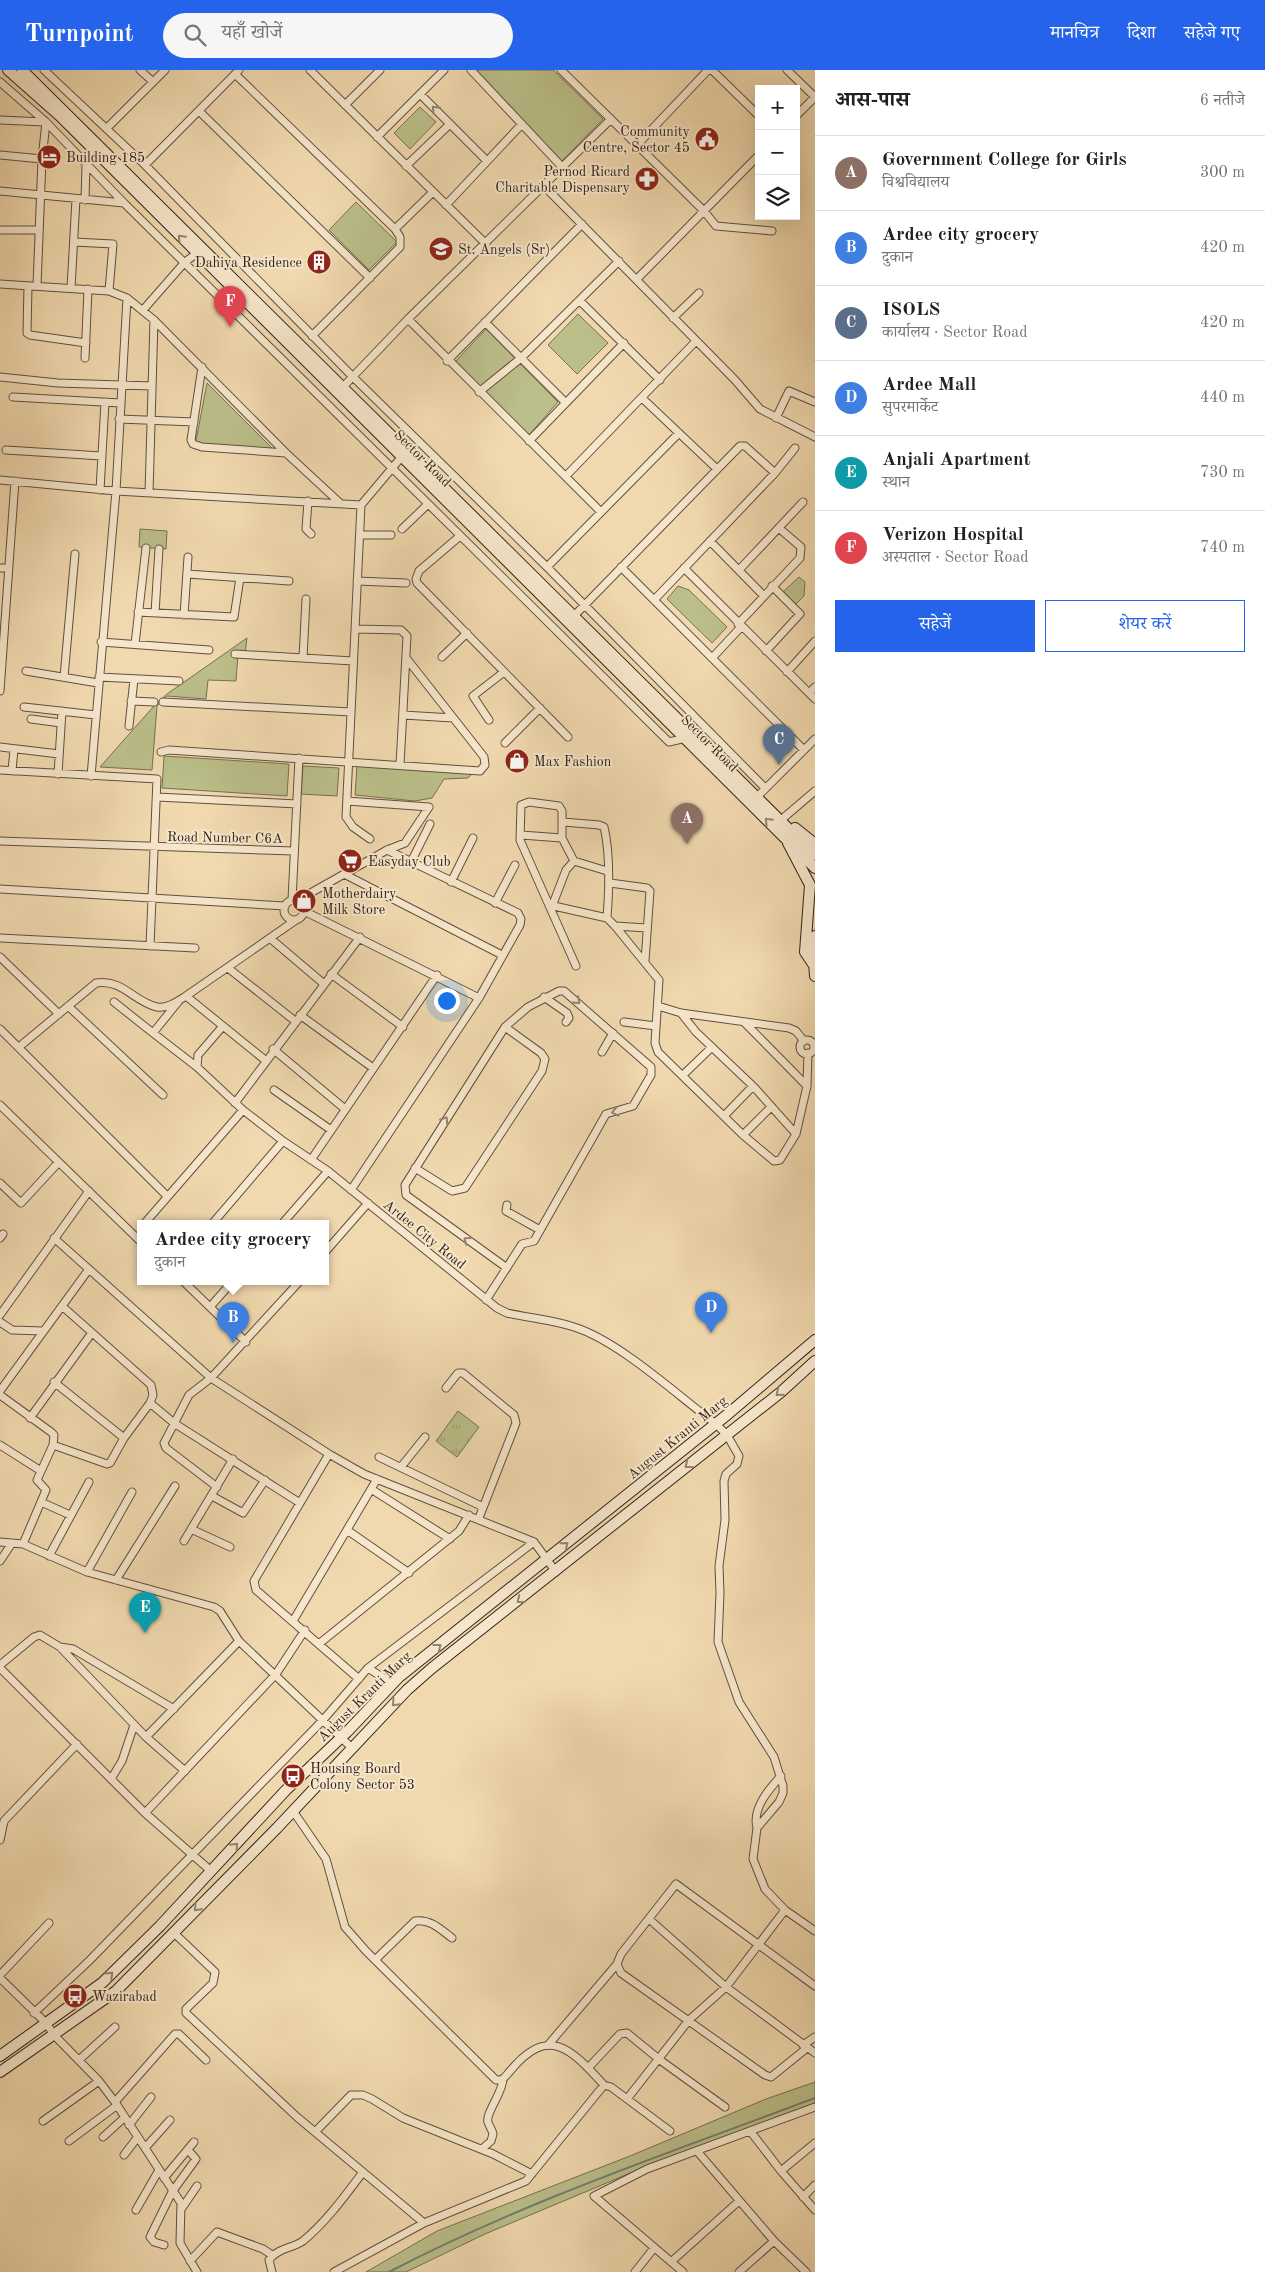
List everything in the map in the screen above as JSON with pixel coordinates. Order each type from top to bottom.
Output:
[{"type":"main road","name":"Sector Road","points":[[8,70],[60,116],[341,390],[754,800],[815,868]]},
{"type":"main road","name":"Sector Road","points":[[22,70],[200,251]]},
{"type":"main road","name":"Sector Road","points":[[571,619],[686,738],[754,800],[784,823],[815,856]]},
{"type":"main road","points":[[784,823],[794,827],[815,844]]},
{"type":"main road","points":[[787,839],[795,860],[810,884],[805,952],[813,964]]},
{"type":"main road","points":[[815,936],[813,964],[815,976]]},
{"type":"main road","name":"August Kranti Marg","points":[[0,2056],[102,1983],[160,1926],[286,1790],[341,1738],[393,1684],[716,1424],[815,1340]]},
{"type":"main road","name":"August Kranti Marg","points":[[0,2072],[116,1991],[407,1690],[425,1674],[781,1392],[815,1361]]},
{"type":"street","points":[[44,70],[145,165],[312,336],[547,566],[765,788]]},
{"type":"street","points":[[140,70],[153,82]]},
{"type":"street","points":[[107,128],[166,70]]},
{"type":"street","points":[[310,70],[486,244]]},
{"type":"street","points":[[345,105],[380,70]]},
{"type":"street","points":[[377,137],[444,70]]},
{"type":"street","points":[[471,70],[562,167]]},
{"type":"street","points":[[561,70],[704,211],[716,226],[772,231]]},
{"type":"street","points":[[637,145],[708,70]]},
{"type":"street","points":[[712,70],[755,112]]},
{"type":"street","points":[[787,70],[815,97],[800,112]]},
{"type":"street","points":[[145,165],[237,72],[395,229],[400,237],[400,247],[312,336]]},
{"type":"street","points":[[0,82],[46,122],[124,203],[669,742],[686,738]]},
{"type":"street","points":[[420,94],[487,161]]},
{"type":"street","points":[[198,111],[370,278]]},
{"type":"street","points":[[341,390],[408,319],[611,119]]},
{"type":"street","points":[[0,120],[46,122]]},
{"type":"street","points":[[37,286],[40,194],[46,122]]},
{"type":"street","points":[[406,166],[450,124]]},
{"type":"street","points":[[446,205],[522,124]]},
{"type":"street","points":[[0,155],[42,159]]},
{"type":"street","points":[[637,279],[755,159]]},
{"type":"street","points":[[85,200],[86,164]]},
{"type":"street","points":[[544,186],[736,380],[756,405],[776,418],[815,437]]},
{"type":"street","points":[[0,192],[40,194],[76,200],[124,203]]},
{"type":"street","points":[[395,229],[433,192]]},
{"type":"street","points":[[71,288],[76,200]]},
{"type":"street","points":[[447,361],[582,224]]},
{"type":"street","points":[[0,230],[39,230]]},
{"type":"street","points":[[74,242],[113,244],[109,291]]},
{"type":"street","points":[[143,310],[185,262],[200,251]]},
{"type":"street","points":[[480,392],[521,358],[619,261]]},
{"type":"street","points":[[0,284],[109,291],[127,298],[154,320],[286,453],[340,503]]},
{"type":"street","points":[[28,286],[27,333],[86,343]]},
{"type":"street","points":[[85,358],[88,289]]},
{"type":"street","points":[[674,318],[699,293]]},
{"type":"street","points":[[91,776],[101,642],[116,491],[127,298]]},
{"type":"street","points":[[580,301],[660,380]]},
{"type":"street","points":[[408,319],[447,361],[602,512]]},
{"type":"street","points":[[149,493],[154,320]]},
{"type":"street","points":[[485,322],[565,402]]},
{"type":"street","points":[[566,476],[696,341]]},
{"type":"street","points":[[529,441],[565,402],[624,344]]},
{"type":"street","points":[[202,367],[191,440],[196,446],[286,453]]},
{"type":"street","points":[[0,377],[121,386],[152,386]]},
{"type":"street","points":[[776,418],[789,391],[815,402]]},
{"type":"street","points":[[13,397],[120,403]]},
{"type":"street","points":[[642,398],[717,469]]},
{"type":"street","points":[[100,490],[105,402]]},
{"type":"street","points":[[119,419],[194,422]]},
{"type":"street","points":[[547,566],[679,433]]},
{"type":"street","points":[[571,619],[717,469],[743,445],[775,473]]},
{"type":"street","points":[[654,600],[775,473],[795,448]]},
{"type":"street","points":[[6,450],[102,456]]},
{"type":"street","points":[[370,839],[353,827],[346,818],[361,505],[404,453]]},
{"type":"street","points":[[0,480],[100,490],[361,505]]},
{"type":"street","points":[[0,691],[4,568],[16,482]]},
{"type":"street","points":[[308,501],[306,529],[311,534]]},
{"type":"street","points":[[739,570],[804,502]]},
{"type":"street","points":[[402,529],[428,504]]},
{"type":"street","points":[[713,657],[772,586],[800,558],[802,554],[801,547],[780,529]]},
{"type":"street","points":[[360,535],[390,535]]},
{"type":"street","points":[[460,536],[419,571],[416,579],[417,583],[568,737]]},
{"type":"street","points":[[710,541],[764,596]]},
{"type":"street","points":[[135,644],[146,548]]},
{"type":"street","points":[[155,613],[159,549]]},
{"type":"street","points":[[64,677],[75,554]]},
{"type":"street","points":[[184,615],[188,557]]},
{"type":"street","points":[[621,567],[804,750]]},
{"type":"street","points":[[684,568],[812,696],[815,687]]},
{"type":"street","points":[[186,574],[289,581]]},
{"type":"street","points":[[138,612],[234,617],[240,578]]},
{"type":"street","points":[[357,581],[406,583]]},
{"type":"street","points":[[766,651],[800,614],[772,586]]},
{"type":"street","points":[[302,658],[306,599]]},
{"type":"street","points":[[355,629],[401,630],[405,632],[408,640],[400,765]]},
{"type":"street","points":[[442,657],[467,633]]},
{"type":"street","points":[[787,672],[815,641]]},
{"type":"street","points":[[101,642],[209,650]]},
{"type":"street","points":[[235,654],[354,661]]},
{"type":"street","points":[[161,752],[169,750],[480,771],[485,765],[484,757],[407,659]]},
{"type":"street","points":[[26,671],[99,680],[134,678],[179,681]]},
{"type":"street","points":[[489,720],[473,696],[504,672]]},
{"type":"street","points":[[128,726],[134,678]]},
{"type":"street","points":[[131,701],[154,702]]},
{"type":"street","points":[[163,702],[351,712]]},
{"type":"street","points":[[24,706],[96,715]]},
{"type":"street","points":[[505,743],[540,708]]},
{"type":"street","points":[[58,774],[62,711]]},
{"type":"street","points":[[403,715],[453,718]]},
{"type":"street","points":[[32,719],[62,723]]},
{"type":"street","points":[[754,800],[815,739]]},
{"type":"street","points":[[0,747],[59,754]]},
{"type":"street","points":[[12,771],[14,749]]},
{"type":"street","points":[[295,900],[294,852],[299,758]]},
{"type":"street","points":[[0,770],[157,779],[150,946]]},
{"type":"street","points":[[784,823],[815,791]]},
{"type":"street","points":[[156,797],[296,804]]},
{"type":"street","points":[[0,889],[285,906],[386,850],[405,843],[429,807],[347,801]]},
{"type":"street","points":[[576,966],[552,908],[520,840],[521,809],[524,802],[559,806],[563,822],[562,838],[574,861],[607,871]]},
{"type":"street","points":[[563,822],[604,827],[607,871],[610,883],[607,918]]},
{"type":"street","points":[[411,862],[430,824]]},
{"type":"street","points":[[520,836],[562,838]]},
{"type":"street","points":[[451,882],[474,838]]},
{"type":"street","name":"Road Number C6A","points":[[0,841],[294,852]]},
{"type":"street","points":[[351,1190],[479,998],[520,926],[521,919],[518,913],[386,850]]},
{"type":"street","points":[[552,908],[566,870],[574,861]]},
{"type":"street","points":[[495,903],[515,865]]},
{"type":"street","points":[[344,874],[502,955]]},
{"type":"street","points":[[610,883],[647,888],[650,892],[645,961]]},
{"type":"street","points":[[19,1047],[96,983],[110,982],[156,1007],[168,1006],[228,968],[302,916],[304,911],[303,905],[295,900]]},
{"type":"street","points":[[285,906],[284,912],[288,917],[296,920]]},
{"type":"street","points":[[552,908],[607,918],[659,980],[656,1048],[743,1135],[777,1162],[796,1134],[807,1086],[808,1053],[813,1048],[814,1043],[809,1040],[804,1041]]},
{"type":"street","points":[[304,911],[360,937],[479,998]]},
{"type":"street","points":[[614,926],[646,928]]},
{"type":"street","points":[[234,1103],[264,1060],[360,937]]},
{"type":"street","points":[[0,938],[195,948]]},
{"type":"street","points":[[271,939],[324,984]]},
{"type":"street","points":[[0,958],[59,1014]]},
{"type":"street","points":[[228,968],[297,1018],[373,1068]]},
{"type":"street","points":[[332,974],[403,1028]]},
{"type":"street","points":[[311,1160],[437,976]]},
{"type":"street","points":[[486,1300],[507,1268],[522,1244],[534,1241],[606,1114],[633,1106],[651,1075],[651,1067],[567,993],[559,991],[544,997],[528,1007],[505,1026],[405,1185],[406,1195],[507,1268]]},
{"type":"street","points":[[544,997],[567,1013],[569,1018],[566,1022]]},
{"type":"street","points":[[183,998],[223,1026],[264,1060]]},
{"type":"street","points":[[153,1033],[183,998]]},
{"type":"street","name":"Ardee City Road","points":[[114,1002],[197,1067],[234,1103],[283,1141],[328,1171],[486,1300],[507,1313],[575,1327],[594,1336],[620,1351],[716,1424],[727,1435],[739,1456],[736,1464],[726,1474],[724,1481],[725,1520],[719,1566],[718,1642],[739,1702],[774,1757],[781,1776]]},
{"type":"street","points":[[68,1006],[163,1095]]},
{"type":"street","points":[[658,1006],[681,1013],[789,1028],[796,1031],[804,1041]]},
{"type":"street","points":[[681,1013],[696,1032],[753,1086],[796,1134]]},
{"type":"street","points":[[744,1021],[807,1086]]},
{"type":"street","points":[[624,1022],[656,1026]]},
{"type":"street","points":[[197,1067],[198,1055],[223,1026]]},
{"type":"street","points":[[415,1168],[452,1191],[464,1188],[542,1071],[545,1059],[541,1053],[505,1026]]},
{"type":"street","points":[[0,1029],[167,1196]]},
{"type":"street","points":[[602,1052],[613,1033]]},
{"type":"street","points":[[804,1041],[800,1047],[803,1052],[808,1053]]},
{"type":"street","points":[[683,1075],[712,1047]]},
{"type":"street","points":[[273,1049],[345,1109]]},
{"type":"street","points":[[724,1116],[753,1086]]},
{"type":"street","points":[[274,1090],[331,1130]]},
{"type":"street","points":[[0,1105],[137,1238]]},
{"type":"street","points":[[743,1135],[771,1107]]},
{"type":"street","points":[[147,1220],[244,1110]]},
{"type":"street","points":[[215,1220],[283,1141]]},
{"type":"street","points":[[0,1183],[21,1203],[58,1163]]},
{"type":"street","points":[[285,1220],[328,1171]]},
{"type":"street","points":[[0,1315],[88,1191]]},
{"type":"street","points":[[329,1248],[368,1203]]},
{"type":"street","points":[[507,1205],[506,1211],[540,1230]]},
{"type":"street","points":[[134,1236],[137,1232]]},
{"type":"street","points":[[54,1238],[211,1378],[329,1454],[377,1479],[479,1518],[534,1542],[556,1572]]},
{"type":"street","points":[[0,1391],[89,1269]]},
{"type":"street","points":[[187,1285],[246,1342]]},
{"type":"street","points":[[210,1307],[229,1285]]},
{"type":"street","points":[[217,1487],[164,1446],[189,1395],[211,1378],[296,1285]]},
{"type":"street","points":[[53,1445],[107,1464],[110,1463],[124,1438],[150,1403],[153,1395],[150,1386],[62,1306]]},
{"type":"street","points":[[0,1322],[12,1330],[44,1331]]},
{"type":"street","points":[[30,1418],[54,1382],[92,1334]]},
{"type":"street","points":[[446,1388],[458,1373],[462,1373],[514,1415],[516,1423],[514,1432],[479,1518]]},
{"type":"street","points":[[54,1382],[124,1438]]},
{"type":"street","points":[[0,1396],[54,1436],[53,1445],[38,1482],[46,1489],[23,1544]]},
{"type":"street","points":[[150,1403],[174,1423],[300,1503]]},
{"type":"street","points":[[401,1467],[425,1437]]},
{"type":"street","points":[[0,1445],[41,1471]]},
{"type":"street","points":[[329,1454],[254,1581],[256,1590],[305,1630],[359,1679]]},
{"type":"street","points":[[379,1458],[483,1507]]},
{"type":"street","points":[[184,1541],[233,1459]]},
{"type":"street","points":[[293,1621],[377,1479]]},
{"type":"street","points":[[212,1496],[244,1513],[265,1480]]},
{"type":"street","points":[[49,1556],[89,1482]]},
{"type":"street","points":[[116,1580],[175,1486]]},
{"type":"street","points":[[371,1489],[450,1539]]},
{"type":"street","points":[[87,1572],[132,1492]]},
{"type":"street","points":[[41,1502],[70,1515]]},
{"type":"street","points":[[320,1643],[450,1539],[459,1531],[470,1515]]},
{"type":"street","points":[[191,1529],[230,1547]]},
{"type":"street","points":[[347,1530],[408,1573]]},
{"type":"street","points":[[0,1542],[23,1544],[87,1572],[214,1607],[220,1612],[239,1641],[352,1748]]},
{"type":"street","points":[[34,2013],[90,1960],[323,1720],[368,1668],[534,1542]]},
{"type":"street","points":[[0,1561],[12,1543]]},
{"type":"street","points":[[145,1813],[276,1674],[305,1630]]},
{"type":"street","points":[[185,1771],[146,1737],[60,1647],[40,1635],[34,1637],[0,1667],[145,1813],[211,1871]]},
{"type":"street","points":[[146,1737],[239,1641]]},
{"type":"street","points":[[60,1647],[72,1649],[174,1709]]},
{"type":"street","points":[[368,1668],[393,1684]]},
{"type":"street","points":[[111,1779],[122,1761],[134,1725]]},
{"type":"street","points":[[0,1840],[4,1821],[76,1744]]},
{"type":"street","points":[[757,1828],[783,1793],[781,1776]]},
{"type":"street","points":[[781,1776],[771,1787],[756,1814],[757,1828],[753,1859],[765,1889],[785,1910],[815,1931]]},
{"type":"street","points":[[292,1811],[326,1859],[345,1927],[375,1960],[496,2080],[503,2079],[529,2050],[549,2044],[564,2048],[588,2068],[604,2085],[610,2087],[670,2131]]},
{"type":"street","points":[[549,2044],[617,1964],[621,1954],[676,1884],[815,1986]]},
{"type":"street","points":[[627,2099],[660,2060],[689,2020],[726,1987],[785,1910]]},
{"type":"street","points":[[649,1919],[726,1987],[815,2053]]},
{"type":"street","points":[[375,1960],[415,1921],[425,1920],[452,1938]]},
{"type":"street","points":[[49,1923],[0,1976],[99,2081],[137,2138],[146,2148],[182,2208]]},
{"type":"street","points":[[173,1932],[215,1972],[213,1983],[186,2009],[186,2013],[315,2132],[424,2223]]},
{"type":"street","points":[[617,1964],[622,1973],[765,2075],[771,2076],[777,2073],[815,2037]]},
{"type":"street","points":[[79,2060],[114,2027]]},
{"type":"street","points":[[588,2068],[624,2032],[725,2107]]},
{"type":"street","points":[[68,2141],[116,2104],[176,2034],[179,2034],[206,2060]]},
{"type":"street","points":[[482,2149],[491,2141],[493,2134],[487,2121],[503,2088],[503,2079]]},
{"type":"street","points":[[43,2121],[99,2081]]},
{"type":"street","points":[[334,2272],[424,2223],[526,2180],[604,2085]]},
{"type":"street","points":[[315,2132],[352,2095],[363,2095],[403,2118],[482,2149],[532,2174]]},
{"type":"street","points":[[103,2137],[127,2122],[151,2097]]},
{"type":"street","points":[[683,2272],[594,2196],[647,2169],[812,2108],[815,2116]]},
{"type":"street","points":[[146,2148],[170,2120]]},
{"type":"street","points":[[751,2132],[781,2172],[815,2210]]},
{"type":"street","points":[[124,2155],[137,2138]]},
{"type":"street","points":[[164,2178],[194,2142]]},
{"type":"street","points":[[781,2172],[815,2143]]},
{"type":"street","points":[[164,2245],[154,2242],[150,2237],[172,2192],[196,2159],[188,2150]]},
{"type":"street","points":[[697,2151],[774,2241],[806,2272]]},
{"type":"street","points":[[136,2210],[159,2170]]},
{"type":"street","points":[[272,2272],[269,2260],[272,2255],[302,2242],[342,2200],[362,2172]]},
{"type":"street","points":[[803,2197],[815,2185]]},
{"type":"street","points":[[197,2272],[180,2243],[182,2208],[198,2186]]},
{"type":"street","points":[[671,2262],[739,2201]]},
{"type":"street","points":[[190,2261],[217,2232],[263,2249],[272,2255]]},
{"type":"street","points":[[739,2272],[774,2241]]},
{"type":"street","points":[[634,2272],[654,2248]]},
{"type":"green space","points":[[475,70],[553,70],[603,119],[562,161]]},
{"type":"green space","points":[[420,107],[436,122],[410,149],[394,133]]},
{"type":"green space","points":[[356,202],[397,242],[369,270],[329,230]]},
{"type":"green space","points":[[578,314],[608,343],[577,374],[548,345]]},
{"type":"green space","points":[[486,329],[558,402],[529,435],[455,362]]},
{"type":"green space","points":[[207,383],[273,449],[195,446]]},
{"type":"green space","points":[[140,529],[167,531],[166,549],[139,547]]},
{"type":"green space","points":[[799,577],[805,582],[804,596],[794,606],[783,592]]},
{"type":"green space","points":[[678,586],[689,590],[727,627],[712,643],[667,599]]},
{"type":"green space","points":[[247,638],[245,654],[238,654],[236,681],[208,680],[206,699],[167,696],[157,706],[152,770],[100,767],[167,694]]},
{"type":"green space","points":[[164,756],[289,764],[287,796],[162,788]]},
{"type":"green space","points":[[303,766],[339,768],[337,796],[301,794]]},
{"type":"green space","points":[[357,766],[474,772],[468,778],[444,779],[432,798],[415,801],[355,795]]},
{"type":"green space","points":[[458,1411],[479,1427],[457,1457],[436,1441]]},
{"type":"green space","points":[[815,2082],[815,2104],[628,2174],[485,2234],[406,2272],[366,2272],[437,2231],[630,2156],[766,2099]]},
{"type":"waterway","points":[[389,2272],[440,2246],[546,2200],[815,2098]]},
{"type":"place","name":"Community Centre, Sector 45","points":[[707,139]]},
{"type":"place","name":"Building 185","points":[[49,157]]},
{"type":"place","name":"Pernod Ricard Charitable Dispensary","points":[[647,179]]},
{"type":"place","name":"St. Angels (Sr)","points":[[441,249]]},
{"type":"place","name":"Dahiya Residence","points":[[319,262]]},
{"type":"place","name":"Verizon Hospital","points":[[230,327]]},
{"type":"place","name":"Max Fashion","points":[[517,761]]},
{"type":"place","name":"ISOLS","points":[[779,765]]},
{"type":"place","name":"Government College for Girls","points":[[687,844]]},
{"type":"place","name":"Easyday Club","points":[[350,861]]},
{"type":"place","name":"Motherdairy Milk Store","points":[[304,901]]},
{"type":"place","name":"Ardee Mall","points":[[711,1333]]},
{"type":"place","name":"Ardee city grocery","points":[[233,1343]]},
{"type":"place","name":"Anjali Apartment","points":[[145,1633]]},
{"type":"place","name":"Housing Board Colony Sector 53","points":[[293,1776]]},
{"type":"place","name":"Wazirabad","points":[[75,1996]]}]
